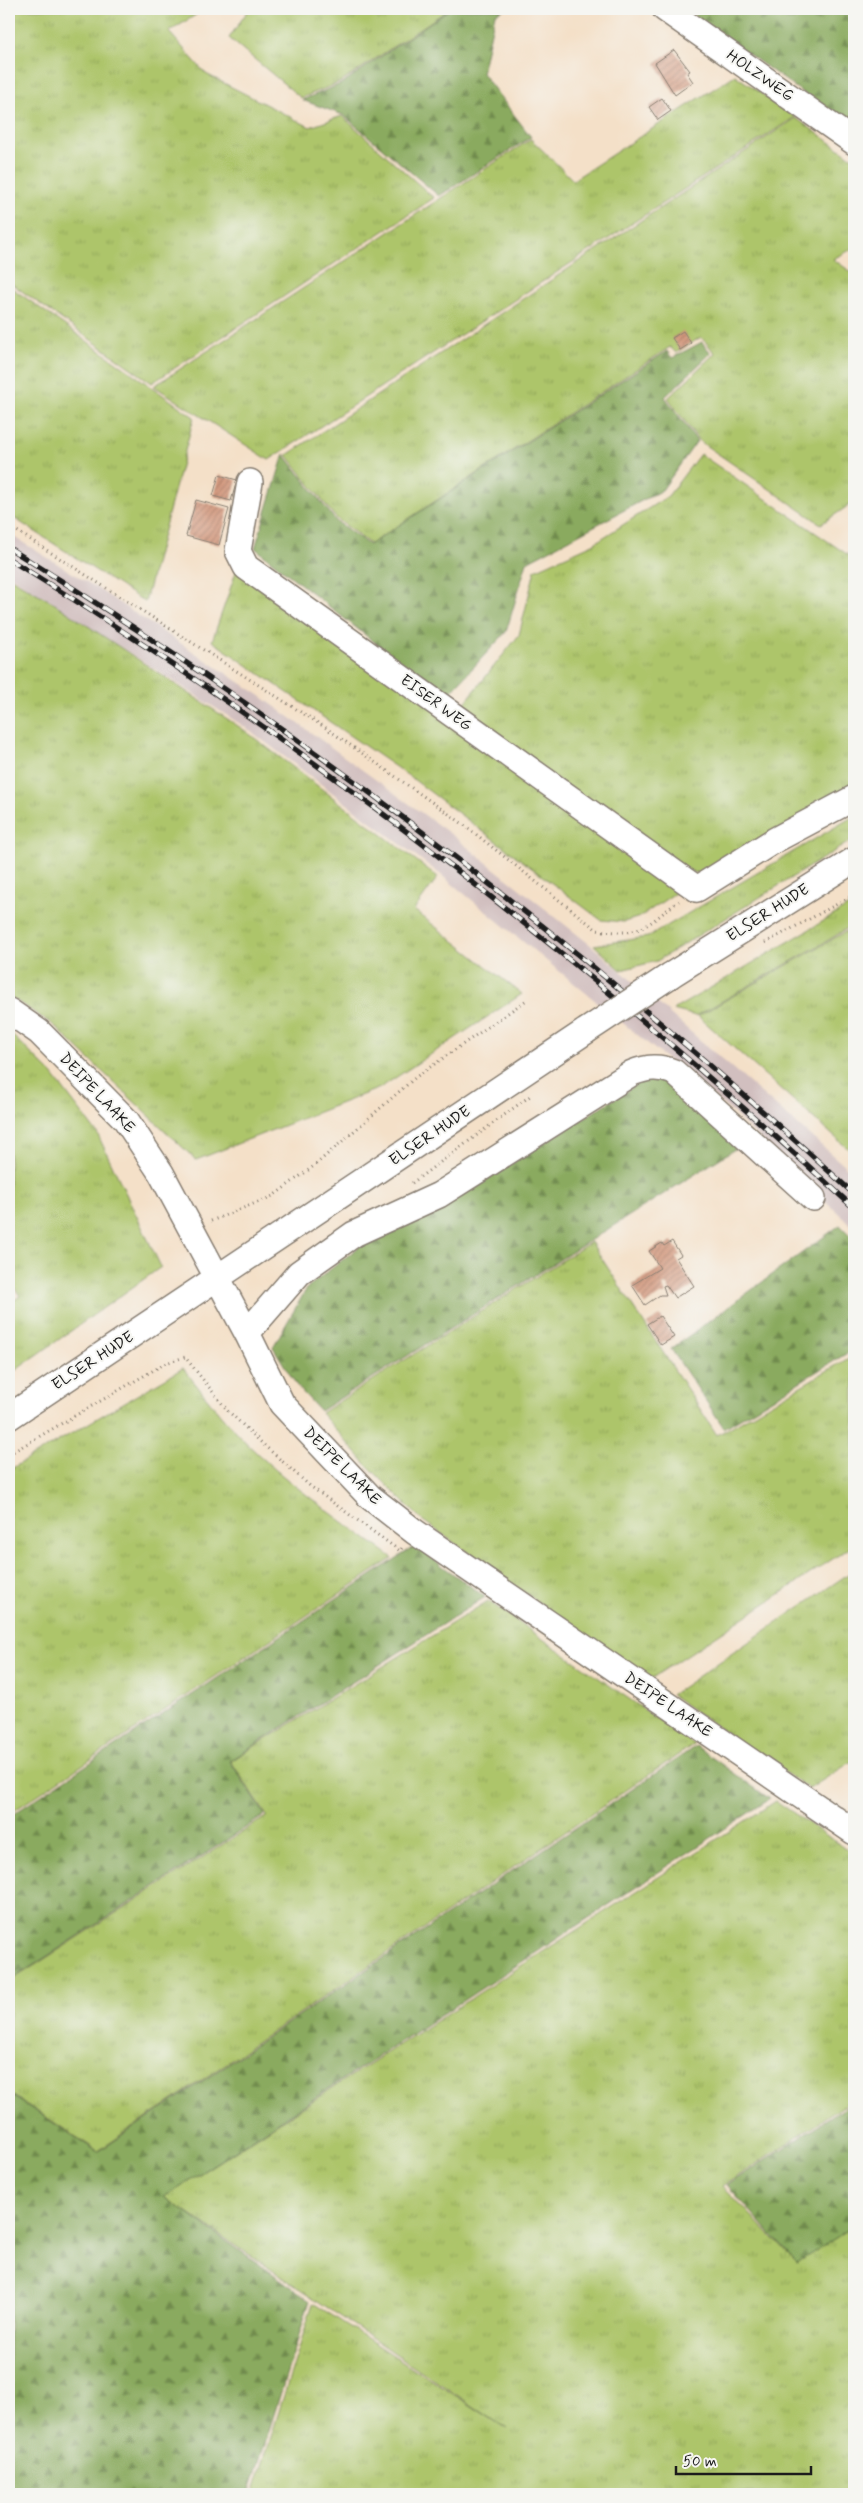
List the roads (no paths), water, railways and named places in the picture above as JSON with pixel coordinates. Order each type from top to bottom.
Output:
[{"type":"street","name":"HOLZWEG","points":[[665,9],[854,142]]},
{"type":"street","name":"EISER WEG","points":[[250,482],[238,551],[246,567],[697,889],[775,840],[854,798]]},
{"type":"street","name":"ELSER HUDE","points":[[9,1417],[217,1280],[586,1031],[854,860]]},
{"type":"street","name":"DEIPE LAAKE","points":[[9,1011],[39,1032],[126,1120],[162,1173],[217,1280],[247,1333],[282,1404],[370,1497],[415,1532],[854,1832]]},
{"type":"street","points":[[247,1333],[299,1274],[354,1234],[440,1195],[632,1073],[642,1069],[658,1068],[674,1072],[813,1198]]},
{"type":"railway","points":[[9,548],[122,620],[232,694],[340,771],[447,851],[654,1018],[854,1194]]},
{"type":"railway","points":[[9,559],[233,705],[448,863],[655,1031],[854,1208]]}]
